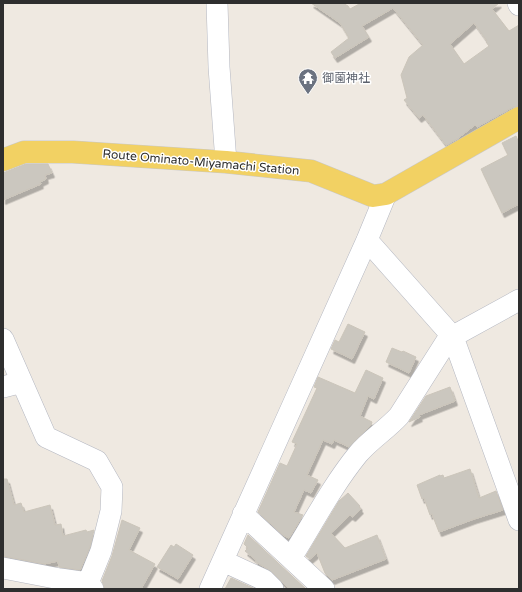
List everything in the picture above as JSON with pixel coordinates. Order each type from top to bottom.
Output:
[{"type":"main road","points":[[386,194],[519,118]]},
{"type":"main road","name":"Route Ominato-Miyamachi Station","points":[[3,160],[24,152],[73,152],[226,162],[311,172],[373,196],[386,194]]},
{"type":"street","points":[[217,3],[218,67],[226,162]]},
{"type":"street","points":[[210,589],[367,240],[386,194]]},
{"type":"street","points":[[367,240],[453,337],[519,520]]},
{"type":"street","points":[[291,558],[340,478],[359,453],[389,427],[399,416],[448,339],[519,300]]},
{"type":"street","points":[[3,339],[12,385],[46,437],[97,461],[112,487],[111,511],[91,586],[3,568]]},
{"type":"street","points":[[244,514],[324,589]]},
{"type":"street","points":[[223,561],[264,580],[273,589]]},
{"type":"street","points":[[36,589],[60,579]]},
{"type":"building","points":[[311,3],[343,3],[350,9],[361,3],[499,3],[492,9],[509,31],[519,25],[519,106],[513,107],[477,127],[475,125],[457,139],[446,145],[423,115],[419,118],[404,100],[407,98],[401,75],[409,57],[423,45],[393,8],[362,26],[369,37],[335,58],[331,52],[349,38],[340,23]],"holes":[[[474,23],[487,41],[486,42],[489,46],[464,64],[450,44]]]},
{"type":"building","points":[[516,136],[519,143],[519,204],[502,213],[481,169],[508,155],[502,143]]},
{"type":"building","points":[[26,164],[48,164],[52,173],[45,175],[46,179],[40,182],[41,184],[3,200],[3,173]]},
{"type":"building","points":[[348,324],[365,332],[352,359],[331,349],[335,340],[339,342]]},
{"type":"building","points":[[392,348],[416,357],[409,373],[386,362]]},
{"type":"building","points":[[366,370],[383,378],[374,399],[368,396],[360,416],[372,422],[371,425],[349,447],[334,440],[332,444],[323,440],[307,475],[318,480],[311,493],[304,490],[294,512],[303,515],[289,538],[283,535],[258,512],[280,463],[287,466],[297,444],[292,442],[317,388],[314,387],[318,377],[355,393]]},
{"type":"building","points":[[450,387],[455,401],[419,415],[420,417],[409,422],[426,396]]},
{"type":"building","points":[[470,469],[479,498],[496,491],[503,510],[439,532],[432,514],[430,515],[424,498],[422,499],[417,485],[440,475],[443,475],[444,478]]},
{"type":"building","points":[[3,479],[7,479],[14,505],[21,503],[24,512],[50,505],[55,525],[61,524],[63,536],[86,530],[87,532],[94,530],[90,547],[80,570],[59,567],[58,561],[44,564],[3,556]]},
{"type":"building","points":[[348,493],[361,509],[353,517],[350,515],[331,533],[345,548],[377,535],[386,559],[332,580],[325,573],[317,553],[310,559],[306,556],[339,501]]},
{"type":"building","points":[[122,520],[140,528],[129,550],[155,564],[141,589],[105,589],[102,581],[112,556]]},
{"type":"building","points":[[248,535],[306,589],[289,589],[272,572],[255,561],[256,560],[245,551],[248,548],[244,544]]},
{"type":"building","points":[[176,544],[193,555],[178,579],[157,567],[171,545],[174,547]]},
{"type":"building","points":[[231,578],[255,589],[225,589]]},
{"type":"place","name":"御薗神社","points":[[308,95]]}]
